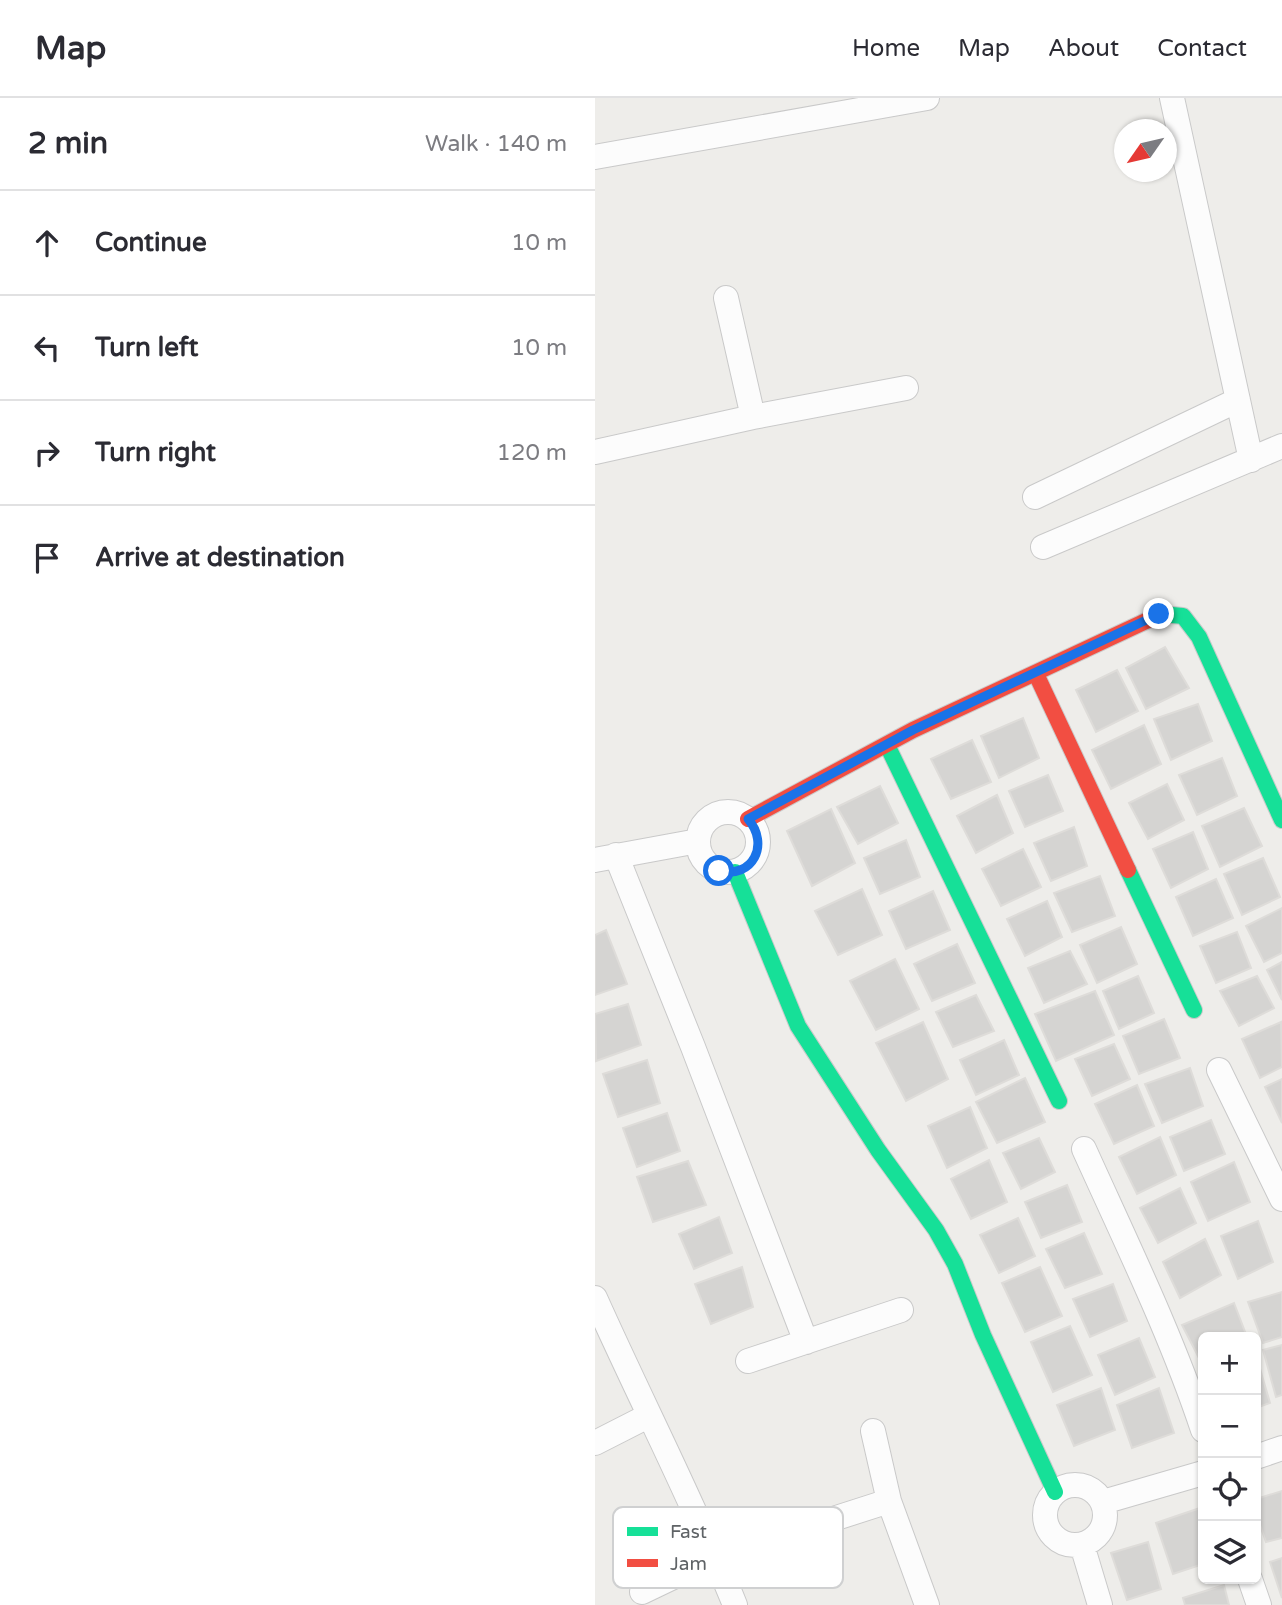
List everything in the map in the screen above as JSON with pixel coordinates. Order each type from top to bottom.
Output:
[{"type":"street","points":[[595,157],[927,98]]},
{"type":"street","points":[[1172,98],[1251,460]]},
{"type":"street","points":[[726,298],[753,416]]},
{"type":"street","points":[[595,452],[753,416],[906,388]]},
{"type":"street","points":[[1035,497],[1238,400]]},
{"type":"street","points":[[1043,547],[1282,446]]},
{"type":"street","points":[[748,819],[887,745],[1159,614],[1183,616],[1199,637],[1282,820]]},
{"type":"street","points":[[1036,674],[1194,1010]]},
{"type":"street","points":[[887,745],[1059,1101]]},
{"type":"street","points":[[730,812],[748,819],[758,835],[757,854],[752,862],[736,872],[726,873],[712,868],[701,855],[698,841],[700,831],[712,817],[730,812]]},
{"type":"street","points":[[698,841],[605,858],[694,1047],[806,1342]]},
{"type":"street","points":[[736,872],[798,1026],[855,1116],[936,1230],[955,1264],[983,1335],[1055,1492]]},
{"type":"street","points":[[1219,1070],[1282,1199]]},
{"type":"street","points":[[1084,1149],[1155,1308],[1198,1415]]},
{"type":"street","points":[[595,1298],[692,1507]]},
{"type":"street","points":[[748,1361],[901,1310]]},
{"type":"street","points":[[595,1443],[649,1416]]},
{"type":"street","points":[[873,1431],[888,1501],[927,1605]]},
{"type":"street","points":[[1261,1455],[1282,1448]]},
{"type":"street","points":[[1104,1502],[1198,1475]]},
{"type":"street","points":[[1067,1485],[1081,1485],[1095,1491],[1104,1502],[1106,1516],[1103,1529],[1094,1539],[1082,1545],[1068,1545],[1056,1539],[1048,1529],[1044,1516],[1047,1503],[1055,1492],[1067,1485]]},
{"type":"street","points":[[843,1516],[888,1501]]},
{"type":"street","points":[[1082,1545],[1100,1605]]},
{"type":"street","points":[[1252,1584],[1258,1605]]},
{"type":"street","points":[[642,1592],[650,1588]]},
{"type":"street","points":[[728,1588],[735,1605]]},
{"type":"building","points":[[1165,647],[1189,688],[1146,709],[1126,668]]},
{"type":"building","points":[[1117,670],[1138,711],[1096,732],[1076,690]]},
{"type":"building","points":[[1198,704],[1212,741],[1171,760],[1154,719]]},
{"type":"building","points":[[1023,718],[1039,758],[999,778],[981,736]]},
{"type":"building","points":[[1144,725],[1161,764],[1111,789],[1092,750]]},
{"type":"building","points":[[972,740],[991,782],[951,799],[931,759]]},
{"type":"building","points":[[1222,758],[1237,796],[1197,815],[1179,775]]},
{"type":"building","points":[[1048,775],[1063,811],[1025,827],[1009,791]]},
{"type":"building","points":[[1167,784],[1184,820],[1148,839],[1129,803]]},
{"type":"building","points":[[880,786],[898,823],[858,844],[837,807]]},
{"type":"building","points":[[997,795],[1013,833],[976,853],[957,816]]},
{"type":"building","points":[[1244,808],[1262,846],[1220,867],[1202,826]]},
{"type":"building","points":[[831,809],[855,863],[812,886],[787,831]]},
{"type":"building","points":[[1074,827],[1087,866],[1051,881],[1034,843]]},
{"type":"building","points":[[1193,832],[1208,869],[1171,888],[1153,849]]},
{"type":"building","points":[[906,840],[920,877],[880,894],[864,858]]},
{"type":"building","points":[[1023,849],[1041,887],[1001,906],[982,869]]},
{"type":"building","points":[[1263,858],[1280,897],[1242,915],[1224,874]]},
{"type":"building","points":[[1100,876],[1115,916],[1072,932],[1054,893]]},
{"type":"building","points":[[1216,879],[1233,918],[1193,936],[1176,897]]},
{"type":"building","points":[[862,889],[882,935],[838,955],[815,911]]},
{"type":"building","points":[[933,891],[950,930],[906,949],[889,911]]},
{"type":"building","points":[[1047,901],[1062,937],[1025,956],[1007,919]]},
{"type":"building","points":[[1282,908],[1282,953],[1264,962],[1246,926]]},
{"type":"building","points":[[1121,927],[1137,964],[1097,983],[1080,945]]},
{"type":"building","points":[[606,930],[627,984],[595,995],[595,935]]},
{"type":"building","points":[[1237,932],[1251,968],[1216,983],[1200,946]]},
{"type":"building","points":[[957,944],[975,983],[932,1001],[914,964]]},
{"type":"building","points":[[1070,951],[1087,984],[1044,1003],[1028,968]]},
{"type":"building","points":[[895,959],[919,1009],[876,1030],[850,981]]},
{"type":"building","points":[[1282,962],[1282,1000],[1267,970]]},
{"type":"building","points":[[1138,976],[1154,1013],[1119,1029],[1103,991]]},
{"type":"building","points":[[1257,976],[1274,1008],[1239,1026],[1220,991]]},
{"type":"building","points":[[1095,991],[1114,1035],[1056,1061],[1035,1014]]},
{"type":"building","points":[[976,995],[994,1031],[953,1047],[936,1012]]},
{"type":"building","points":[[628,1004],[641,1045],[596,1061],[595,1014]]},
{"type":"building","points":[[1164,1019],[1180,1058],[1139,1074],[1123,1036]]},
{"type":"building","points":[[923,1022],[948,1079],[906,1101],[876,1043]]},
{"type":"building","points":[[1281,1022],[1282,1067],[1260,1078],[1242,1039]]},
{"type":"building","points":[[1004,1040],[1019,1075],[976,1095],[960,1060]]},
{"type":"building","points":[[1114,1044],[1130,1079],[1092,1096],[1075,1059]]},
{"type":"building","points":[[647,1060],[660,1103],[618,1117],[603,1074]]},
{"type":"building","points":[[1190,1068],[1203,1106],[1162,1123],[1145,1084]]},
{"type":"building","points":[[1025,1078],[1045,1122],[997,1143],[976,1102]]},
{"type":"building","points":[[1282,1079],[1282,1123],[1265,1087]]},
{"type":"building","points":[[1137,1085],[1154,1126],[1114,1144],[1095,1104]]},
{"type":"building","points":[[970,1107],[987,1148],[947,1168],[928,1126]]},
{"type":"building","points":[[667,1113],[680,1151],[637,1167],[623,1128]]},
{"type":"building","points":[[1211,1120],[1225,1154],[1184,1171],[1170,1137]]},
{"type":"building","points":[[1160,1137],[1176,1175],[1137,1194],[1119,1157]]},
{"type":"building","points":[[1039,1138],[1055,1172],[1021,1189],[1003,1153]]},
{"type":"building","points":[[989,1160],[1007,1202],[971,1219],[951,1179]]},
{"type":"building","points":[[688,1161],[706,1205],[653,1222],[637,1177]]},
{"type":"building","points":[[1234,1162],[1250,1202],[1208,1221],[1191,1182]]},
{"type":"building","points":[[1067,1185],[1082,1222],[1041,1238],[1025,1202]]},
{"type":"building","points":[[1180,1188],[1196,1223],[1158,1243],[1140,1208]]},
{"type":"building","points":[[719,1217],[732,1253],[694,1269],[679,1234]]},
{"type":"building","points":[[1018,1218],[1035,1256],[999,1273],[980,1235]]},
{"type":"building","points":[[1258,1221],[1273,1262],[1238,1279],[1221,1236]]},
{"type":"building","points":[[1084,1233],[1102,1274],[1065,1288],[1046,1249]]},
{"type":"building","points":[[1205,1239],[1221,1275],[1180,1298],[1163,1262]]},
{"type":"building","points":[[742,1267],[753,1307],[711,1324],[695,1284]]},
{"type":"building","points":[[1040,1267],[1062,1316],[1025,1332],[1002,1283]]},
{"type":"building","points":[[1113,1284],[1127,1321],[1090,1337],[1073,1299]]},
{"type":"building","points":[[1282,1292],[1282,1337],[1263,1343],[1248,1302]]},
{"type":"building","points":[[1234,1303],[1245,1332],[1198,1332],[1198,1356],[1182,1325]]},
{"type":"building","points":[[1070,1326],[1092,1375],[1053,1392],[1031,1342]]},
{"type":"building","points":[[1139,1338],[1155,1377],[1115,1395],[1098,1355]]},
{"type":"building","points":[[1282,1345],[1282,1395],[1276,1397],[1263,1350]]},
{"type":"building","points":[[1261,1372],[1270,1403],[1261,1406]]},
{"type":"building","points":[[1101,1388],[1115,1430],[1074,1446],[1057,1405]]},
{"type":"building","points":[[1159,1388],[1174,1433],[1132,1448],[1117,1405]]},
{"type":"building","points":[[1282,1491],[1282,1538],[1266,1542],[1261,1528],[1261,1497]]},
{"type":"building","points":[[1198,1509],[1198,1566],[1173,1574],[1156,1523]]},
{"type":"building","points":[[1148,1542],[1161,1589],[1127,1600],[1111,1553]]},
{"type":"building","points":[[1282,1558],[1282,1598],[1270,1562]]},
{"type":"building","points":[[1224,1585],[1229,1605],[1185,1605],[1183,1598]]},
{"type":"traffic: fast","points":[[1161,614],[1183,616],[1199,637],[1282,820]]},
{"type":"traffic: fast","points":[[887,745],[1059,1101]]},
{"type":"traffic: fast","points":[[1128,870],[1194,1010]]},
{"type":"traffic: fast","points":[[735,872],[798,1026],[878,1150],[936,1230],[955,1264],[983,1335],[1055,1492]]},
{"type":"traffic: jam","points":[[748,819],[913,730],[1161,614]]},
{"type":"traffic: jam","points":[[1036,674],[1128,870]]},
{"type":"route","points":[[719,871],[736,872],[752,862],[757,854],[758,835],[748,819],[913,730],[1159,614]]}]
